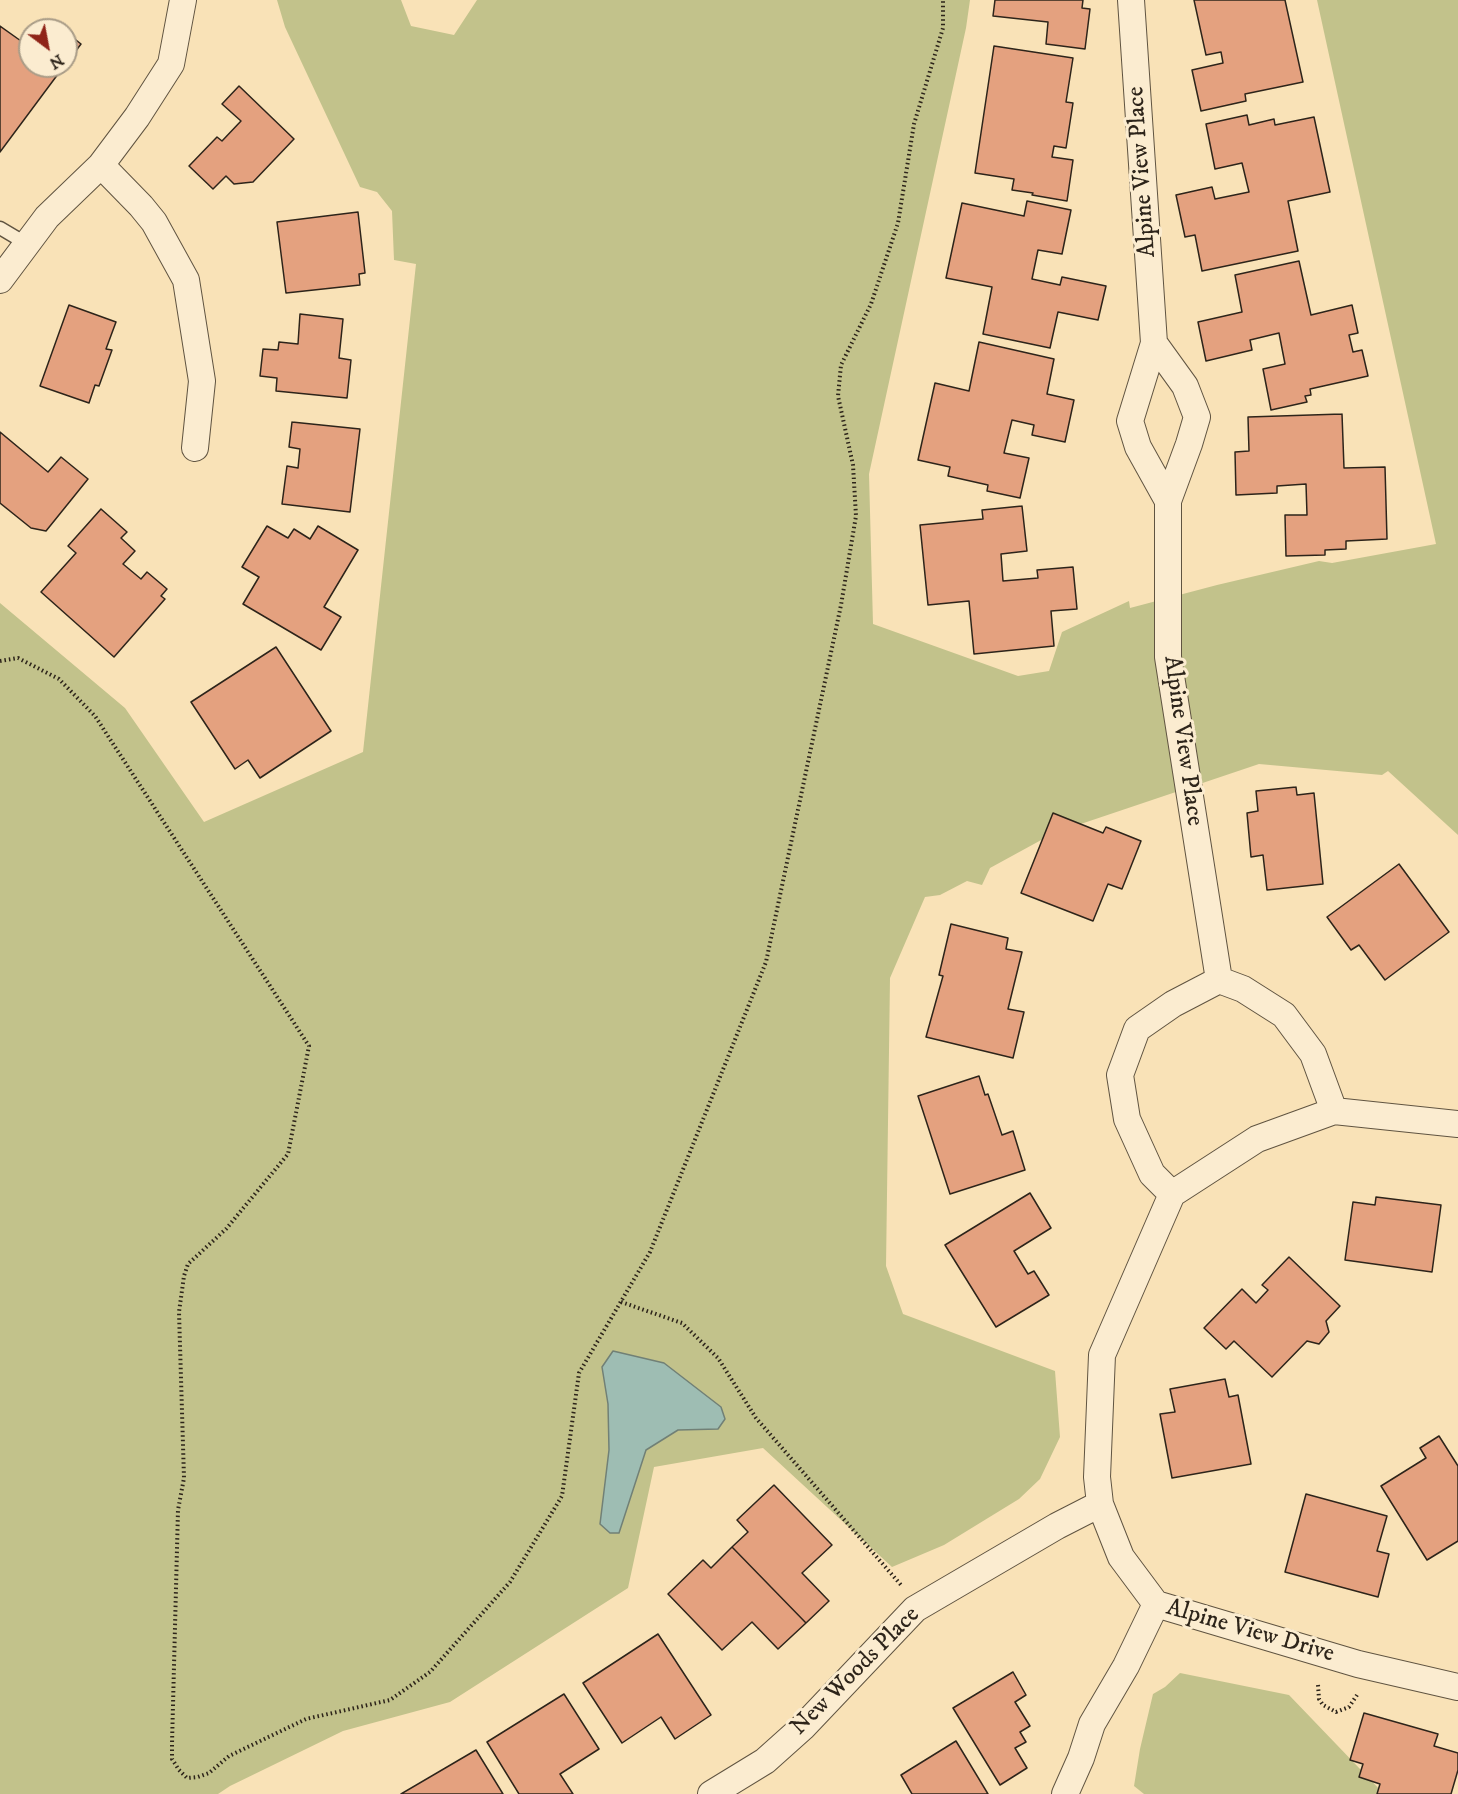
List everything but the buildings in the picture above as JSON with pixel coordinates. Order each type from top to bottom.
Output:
[{"type":"street","points":[[0,279],[47,217],[101,165],[137,117],[171,64],[183,0]]},
{"type":"street","name":"Alpine View Place","points":[[1131,0],[1154,343],[1130,421],[1138,447],[1168,501]]},
{"type":"street","points":[[101,165],[154,222],[186,279],[202,381],[195,448]]},
{"type":"street","name":"Alpine View Place","points":[[1154,343],[1185,386],[1197,417],[1168,501],[1168,657],[1219,980]]},
{"type":"street","points":[[1334,1111],[1313,1054],[1284,1015],[1243,989],[1219,980],[1173,1004],[1137,1029],[1120,1075],[1127,1119],[1152,1174],[1172,1194],[1257,1139],[1334,1111],[1458,1124]]},
{"type":"street","name":"Alpine View Drive","points":[[1172,1194],[1102,1355],[1097,1459],[1100,1504],[1121,1557],[1156,1604],[1358,1664],[1458,1687]]},
{"type":"street","name":"New Woods Place","points":[[711,1794],[765,1761],[803,1727],[915,1609],[1057,1526],[1100,1504]]},
{"type":"street","points":[[1065,1794],[1081,1758],[1092,1724],[1126,1666],[1156,1604]]},
{"type":"lane","points":[[0,228],[27,244]]},
{"type":"path","points":[[0,661],[18,658],[59,679],[95,716],[309,1046],[288,1154],[226,1229],[188,1264],[184,1276],[179,1312],[184,1478],[178,1510],[172,1759],[187,1778],[209,1773],[229,1756],[306,1719],[390,1700],[430,1672],[510,1582],[562,1496],[579,1373],[650,1252],[766,962],[841,605],[856,516],[853,465],[838,396],[841,365],[871,304],[898,223],[914,124],[943,28],[942,0]]},
{"type":"path","points":[[621,1302],[682,1323],[718,1358],[756,1418],[906,1591]]},
{"type":"path","points":[[1318,1685],[1319,1700],[1336,1712],[1349,1707],[1357,1695]]},
{"type":"green space","points":[[277,0],[401,0],[411,26],[454,35],[477,0],[970,0],[966,28],[869,474],[873,624],[1018,676],[1049,671],[1062,632],[1129,601],[1130,608],[1319,561],[1332,563],[1436,544],[1317,0],[1458,0],[1458,835],[1388,771],[1382,775],[1259,764],[1054,833],[990,868],[982,885],[967,881],[940,895],[925,897],[890,978],[886,1266],[903,1314],[1055,1371],[1060,1437],[1040,1479],[1019,1499],[944,1545],[892,1567],[763,1448],[654,1467],[628,1588],[450,1702],[343,1731],[218,1794],[0,1794],[0,603],[125,708],[204,822],[363,752],[416,264],[394,260],[392,211],[377,192],[360,187],[285,27]]},
{"type":"green space","points":[[1180,1673],[1289,1695],[1384,1794],[1144,1794],[1134,1786],[1153,1694],[1165,1687]]},
{"type":"water","points":[[613,1351],[664,1363],[721,1407],[725,1419],[718,1429],[678,1430],[646,1450],[619,1533],[610,1533],[600,1524],[609,1450],[608,1404],[602,1367]]}]
